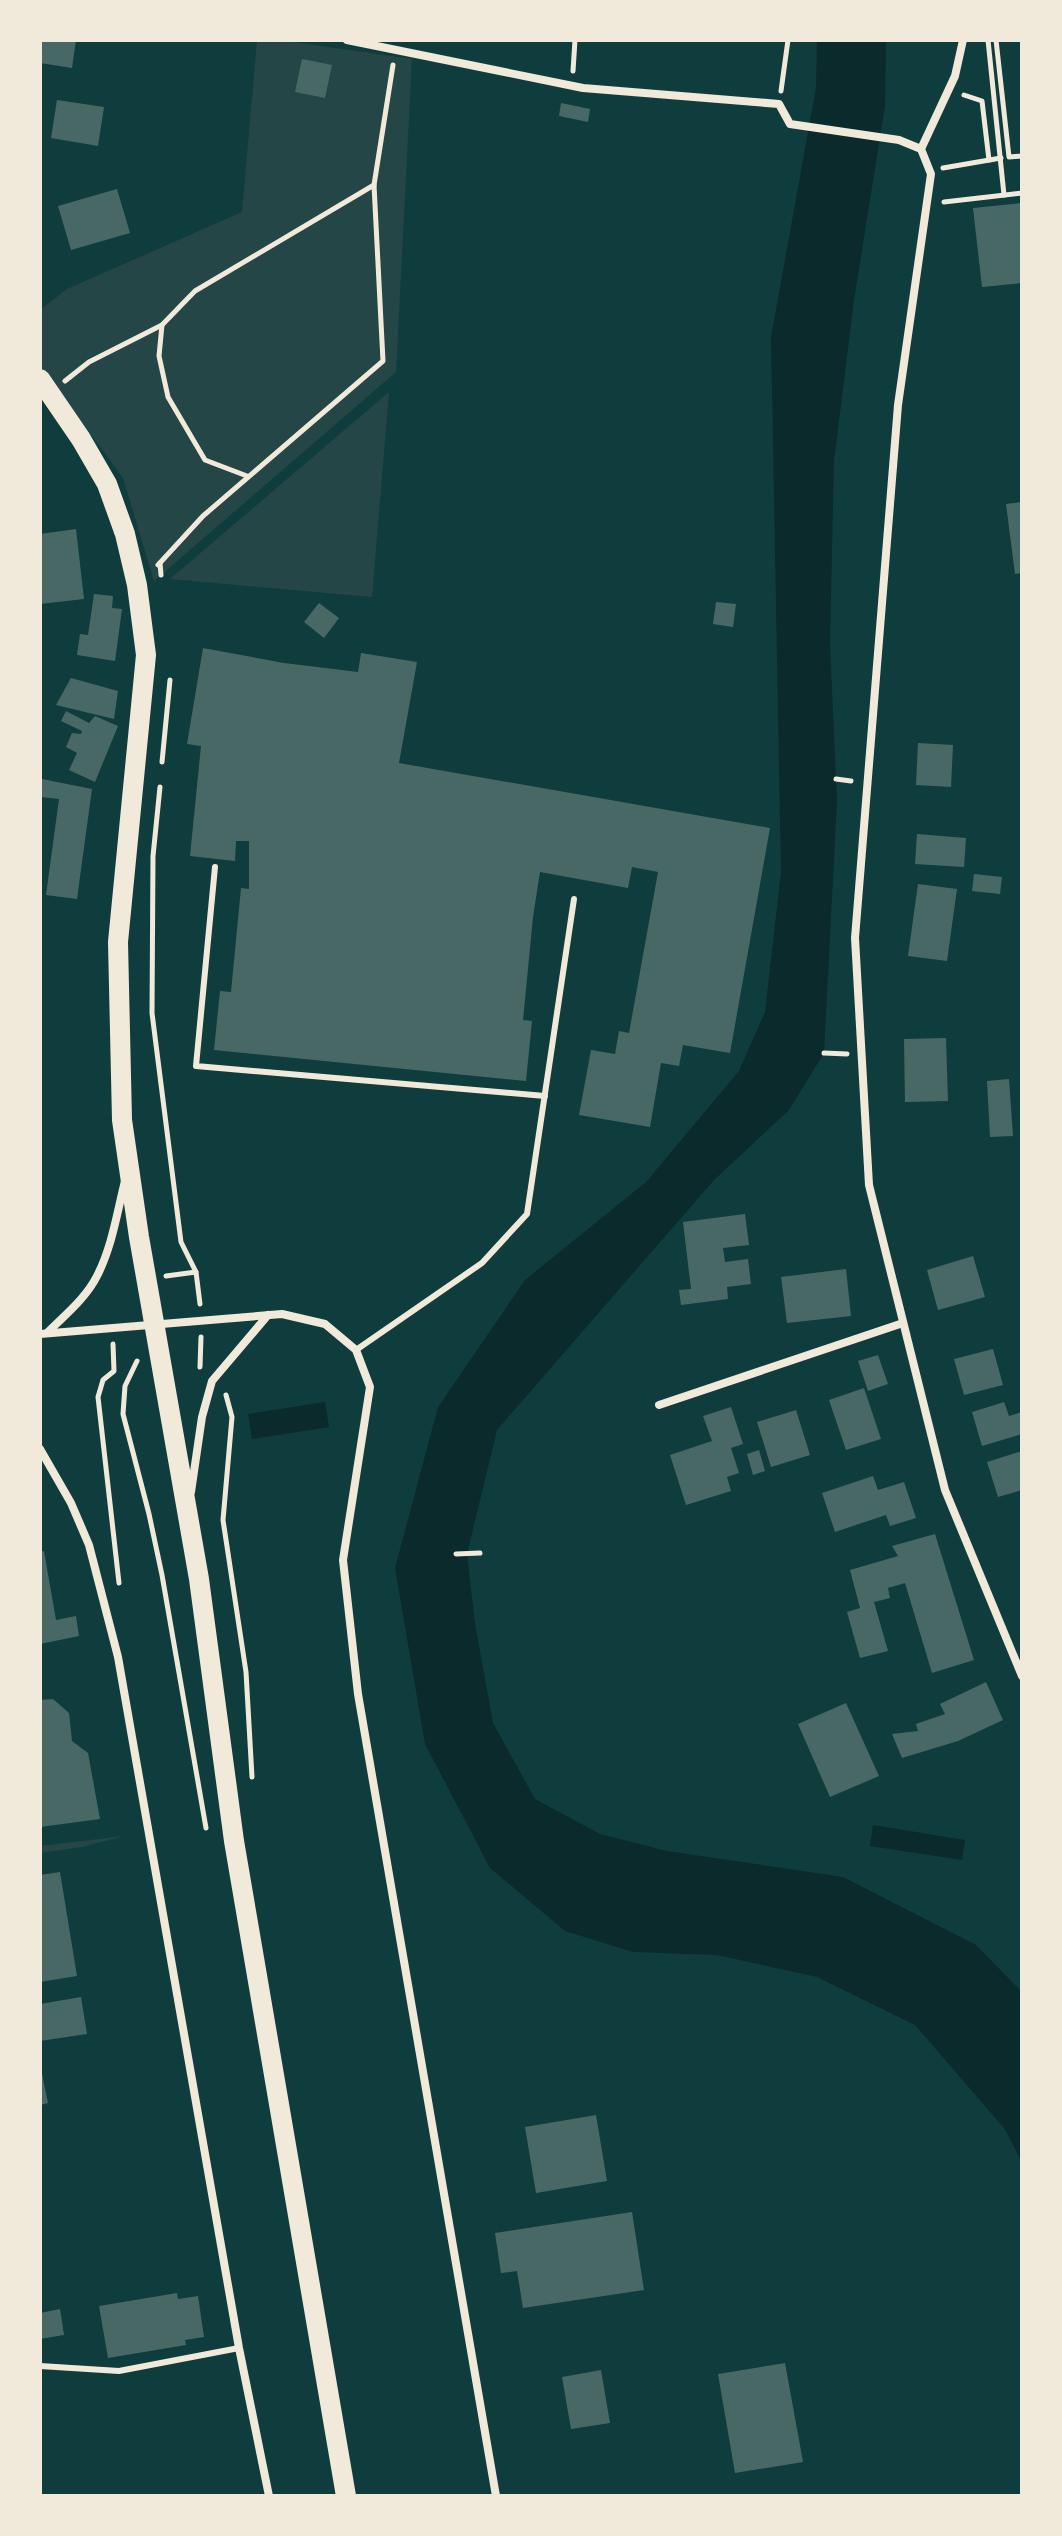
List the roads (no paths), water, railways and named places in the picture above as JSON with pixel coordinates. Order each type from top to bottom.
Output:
[{"type":"main road","points":[[44,386],[81,439],[107,484],[125,534],[137,585],[146,655],[118,942],[122,1120],[188,1513],[234,1841],[346,2496]]},
{"type":"street","points":[[347,40],[571,86],[779,104],[790,124],[899,140],[921,149],[931,174],[898,405],[855,938],[869,1185],[945,1490],[1022,1676]]},
{"type":"street","points":[[921,149],[955,76],[963,40]]},
{"type":"street","points":[[44,1333],[78,1302],[96,1279],[107,1252],[129,1164]]},
{"type":"street","points":[[44,1333],[282,1314],[325,1324],[356,1350],[370,1387],[343,1560],[358,1694],[496,2496]]},
{"type":"street","points":[[188,1513],[202,1417],[212,1381],[268,1315]]},
{"type":"street","points":[[659,1405],[903,1323]]},
{"type":"street","points":[[40,1449],[71,1503],[89,1545],[121,1673],[239,2348],[269,2496]]},
{"type":"lane","points":[[215,867],[196,1066],[545,1096]]},
{"type":"lane","points":[[356,1350],[482,1263],[527,1214],[574,899]]},
{"type":"lane","points":[[40,2366],[119,2371],[239,2348]]}]
